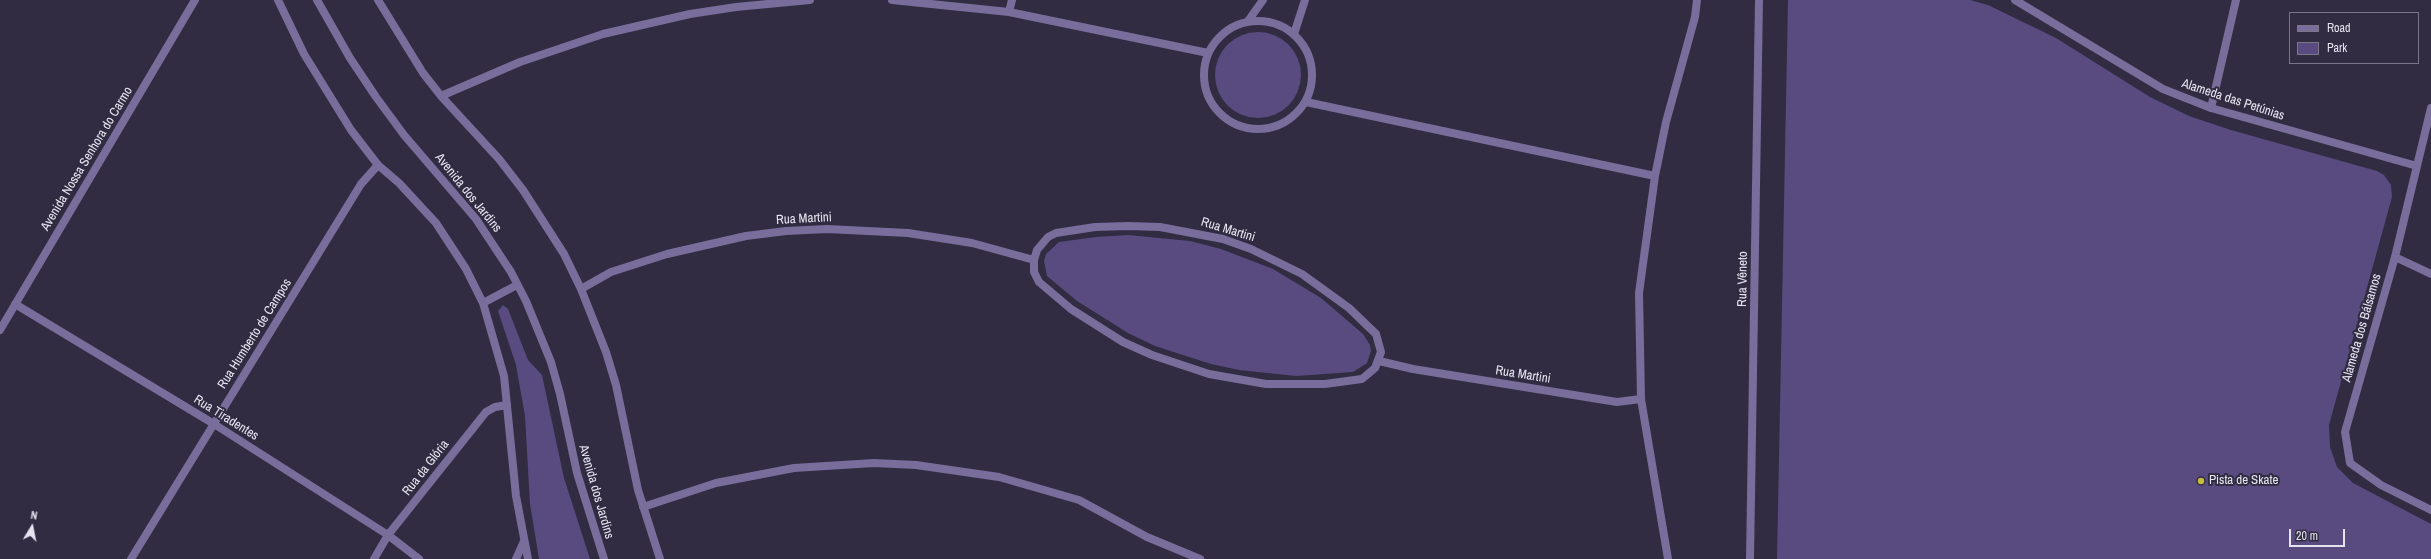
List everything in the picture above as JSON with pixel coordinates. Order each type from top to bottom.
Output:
[{"type":"street","name":"Avenida Nossa Senhora do Carmo","points":[[0,330],[195,0]]},
{"type":"street","points":[[278,0],[304,54],[326,92],[378,165],[399,183],[436,223],[463,263],[483,302],[498,348],[507,405],[515,489],[528,559]]},
{"type":"street","name":"Avenida dos Jardins","points":[[317,0],[350,58],[376,97],[404,135],[476,219],[518,286],[537,325],[551,362],[560,394],[577,473],[604,559]]},
{"type":"street","points":[[378,0],[406,49],[441,96],[499,160],[545,221],[581,289],[610,365],[643,507],[660,559]]},
{"type":"street","points":[[441,96],[520,62],[610,32],[690,14],[743,6],[810,0]]},
{"type":"street","points":[[892,0],[1009,12],[1208,53]]},
{"type":"street","points":[[1009,12],[1012,0]]},
{"type":"street","points":[[1248,22],[1262,0]]},
{"type":"street","points":[[1294,34],[1305,0]]},
{"type":"street","points":[[1668,559],[1641,399],[1640,293],[1655,176],[1672,100],[1695,17],[1697,0]]},
{"type":"street","name":"Rua Vêneto","points":[[1750,559],[1759,0]]},
{"type":"street","points":[[2211,108],[2236,0]]},
{"type":"street","name":"Alameda das Petúnias","points":[[2019,1],[2163,89],[2211,108],[2417,166]]},
{"type":"street","points":[[1266,21],[1281,26],[1294,34],[1304,46],[1311,59],[1313,74],[1311,88],[1306,102],[1297,114],[1285,123],[1270,128],[1255,130],[1238,126],[1223,117],[1211,103],[1205,87],[1204,70],[1208,53],[1218,38],[1232,27],[1248,22],[1266,21]]},
{"type":"street","points":[[1306,102],[1655,176]]},
{"type":"street","name":"Alameda dos Bálsamos","points":[[2431,108],[2395,257],[2345,432],[2350,463],[2381,484],[2431,510]]},
{"type":"street","name":"Rua Humberto de Campos","points":[[131,559],[361,184],[378,165]]},
{"type":"street","name":"Rua Martini","points":[[581,289],[611,272],[667,254],[746,236],[786,231],[827,229],[908,233],[972,243],[1034,260],[1036,250],[1048,237],[1056,233],[1095,227],[1160,227],[1224,239],[1277,260],[1302,274],[1344,303],[1376,334],[1381,352],[1379,361],[1413,369],[1617,402],[1641,399]]},
{"type":"street","points":[[2395,257],[2431,274]]},
{"type":"street","points":[[1034,260],[1034,272],[1039,282],[1071,309],[1123,342],[1181,366],[1245,381],[1318,385],[1362,379],[1375,368],[1379,361]]},
{"type":"street","points":[[483,302],[518,286]]},
{"type":"street","name":"Rua Tiradentes","points":[[15,304],[214,424],[388,535],[419,559]]},
{"type":"street","name":"Rua da Glória","points":[[374,559],[388,535],[486,412],[495,407],[507,405]]},
{"type":"street","points":[[643,507],[716,482],[794,468],[874,463],[916,465],[999,477],[1079,500],[1147,537],[1200,559]]},
{"type":"street","points":[[516,559],[524,541]]},
{"type":"green space","points":[[1788,0],[1970,0],[1988,5],[2056,38],[2150,97],[2189,116],[2231,130],[2377,171],[2384,175],[2391,185],[2392,197],[2329,425],[2330,447],[2337,467],[2353,483],[2431,524],[2431,559],[1777,559]]},
{"type":"green space","points":[[1258,32],[1274,35],[1282,39],[1294,51],[1298,59],[1301,75],[1298,91],[1294,99],[1282,111],[1274,115],[1258,118],[1242,115],[1234,111],[1222,99],[1218,91],[1215,75],[1218,59],[1222,51],[1234,39],[1242,35]]},
{"type":"green space","points":[[1128,235],[1190,241],[1221,249],[1273,269],[1321,298],[1363,334],[1370,345],[1371,351],[1367,363],[1353,372],[1296,376],[1239,370],[1211,364],[1155,346],[1128,333],[1077,301],[1047,276],[1044,261],[1046,254],[1059,242],[1096,237]]},
{"type":"green space","points":[[503,305],[508,309],[528,360],[542,375],[564,478],[590,559],[539,559],[530,504],[525,416],[516,365],[498,311]]},
{"type":"place","name":"Pista de Skate","points":[[2201,481]]}]
